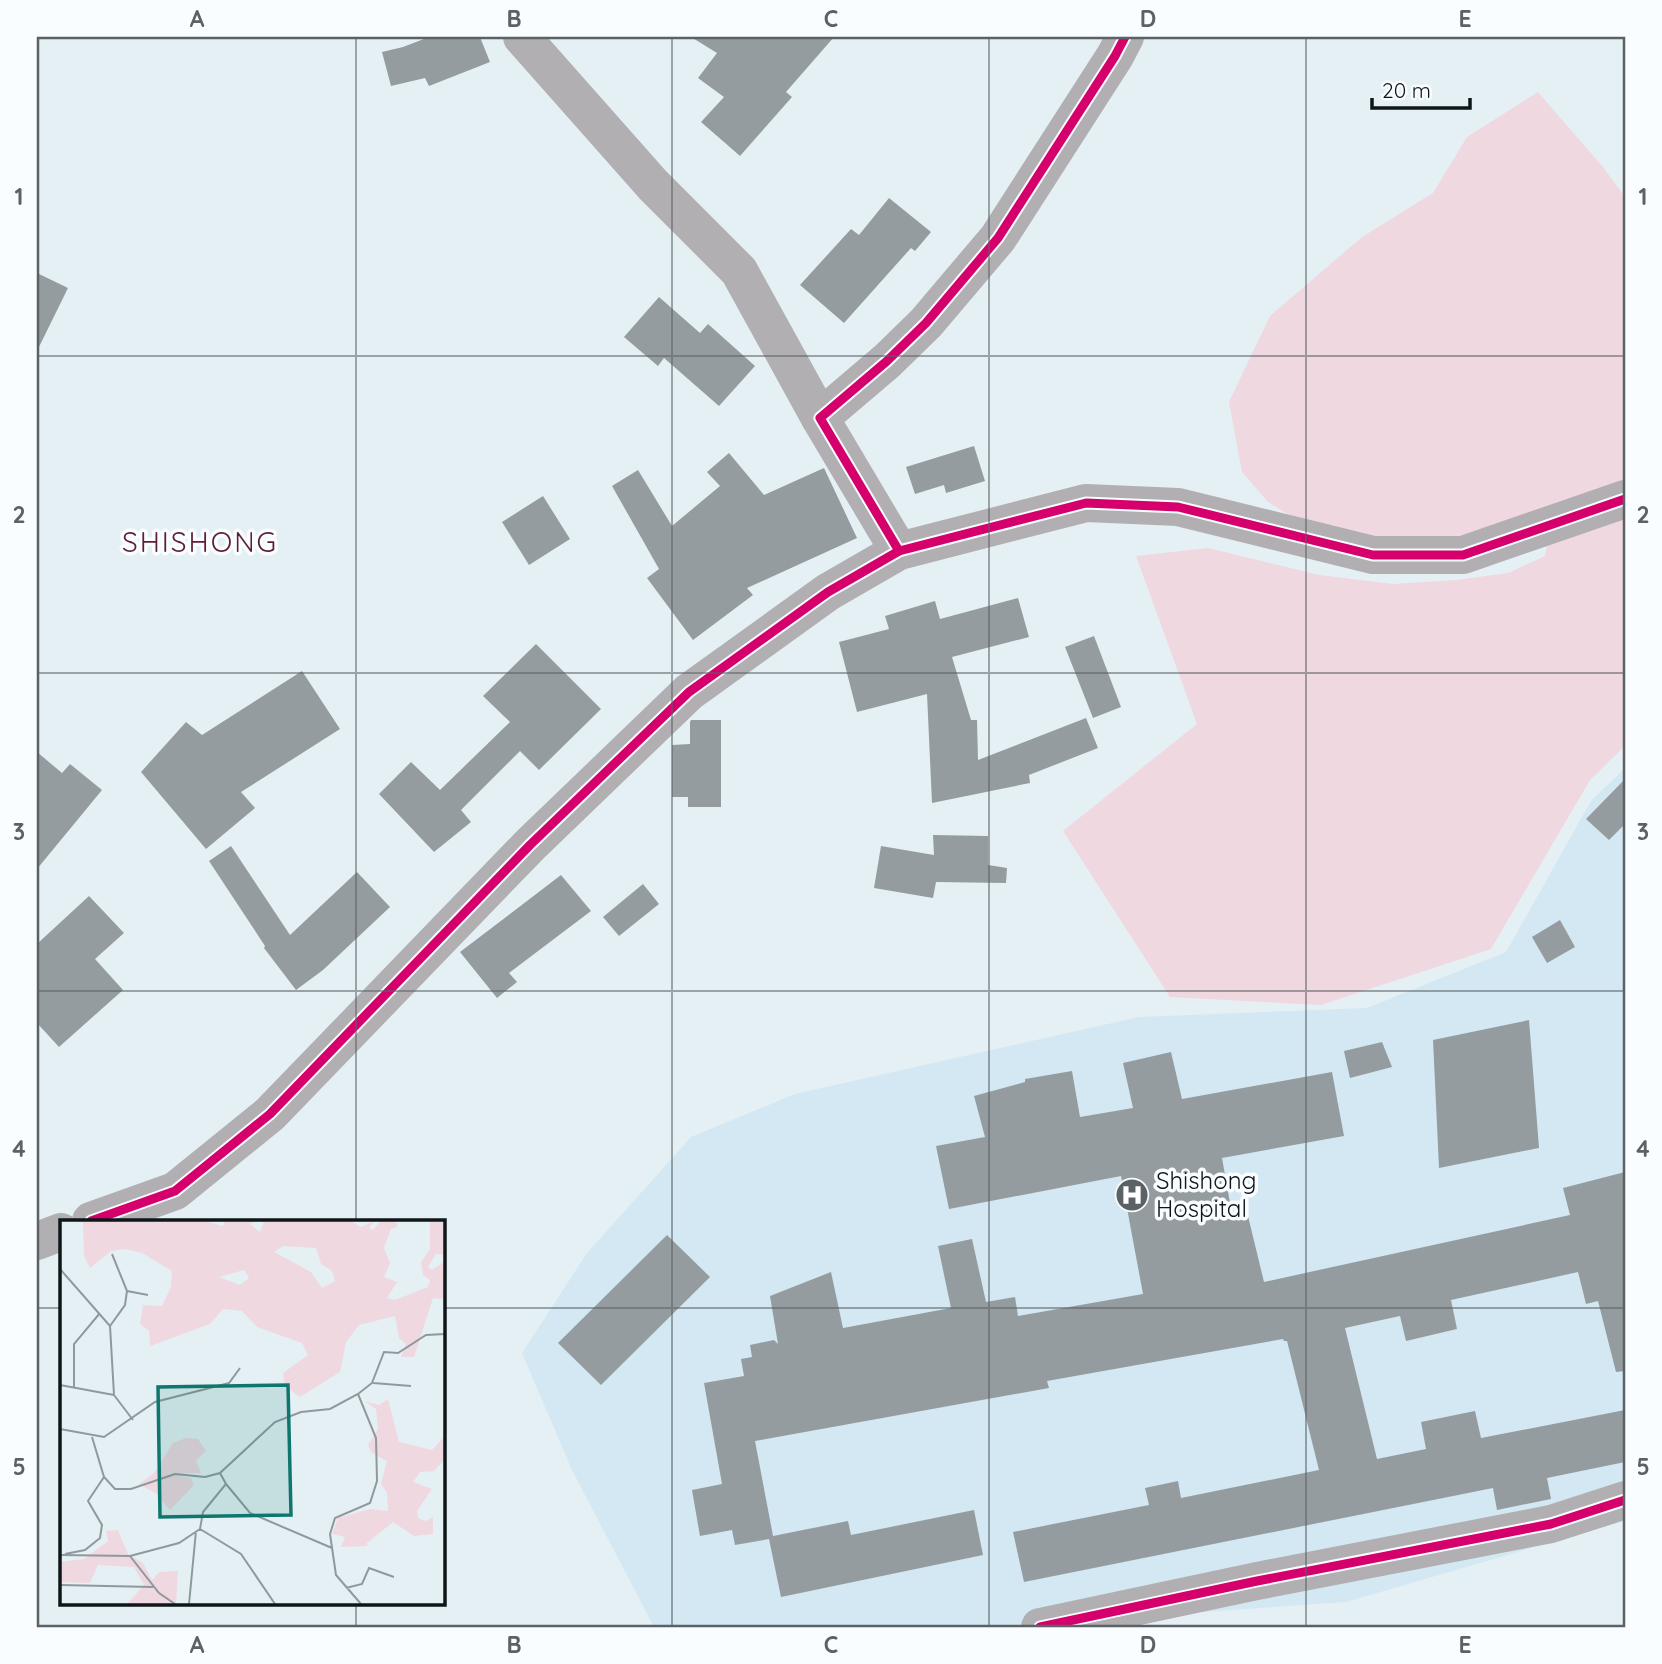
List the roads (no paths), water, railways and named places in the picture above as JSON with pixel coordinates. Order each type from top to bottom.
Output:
[{"type":"street","points":[[522,37],[653,186],[739,271],[820,418],[899,551]]},
{"type":"street","points":[[820,418],[887,361],[926,323],[998,238],[1125,37]]},
{"type":"street","points":[[94,1220],[175,1191],[270,1114],[530,845],[689,692],[828,592],[899,551],[1086,503],[1178,507],[1373,555],[1463,555],[1625,499]]},
{"type":"street","points":[[37,1241],[60,1232]]},
{"type":"street","points":[[1040,1627],[1257,1581],[1551,1524],[1625,1500]]},
{"type":"place","name":"Shishong Hospital","points":[[1132,1195]]},
{"type":"district","name":"SHISHONG","points":[[200,542]]}]
